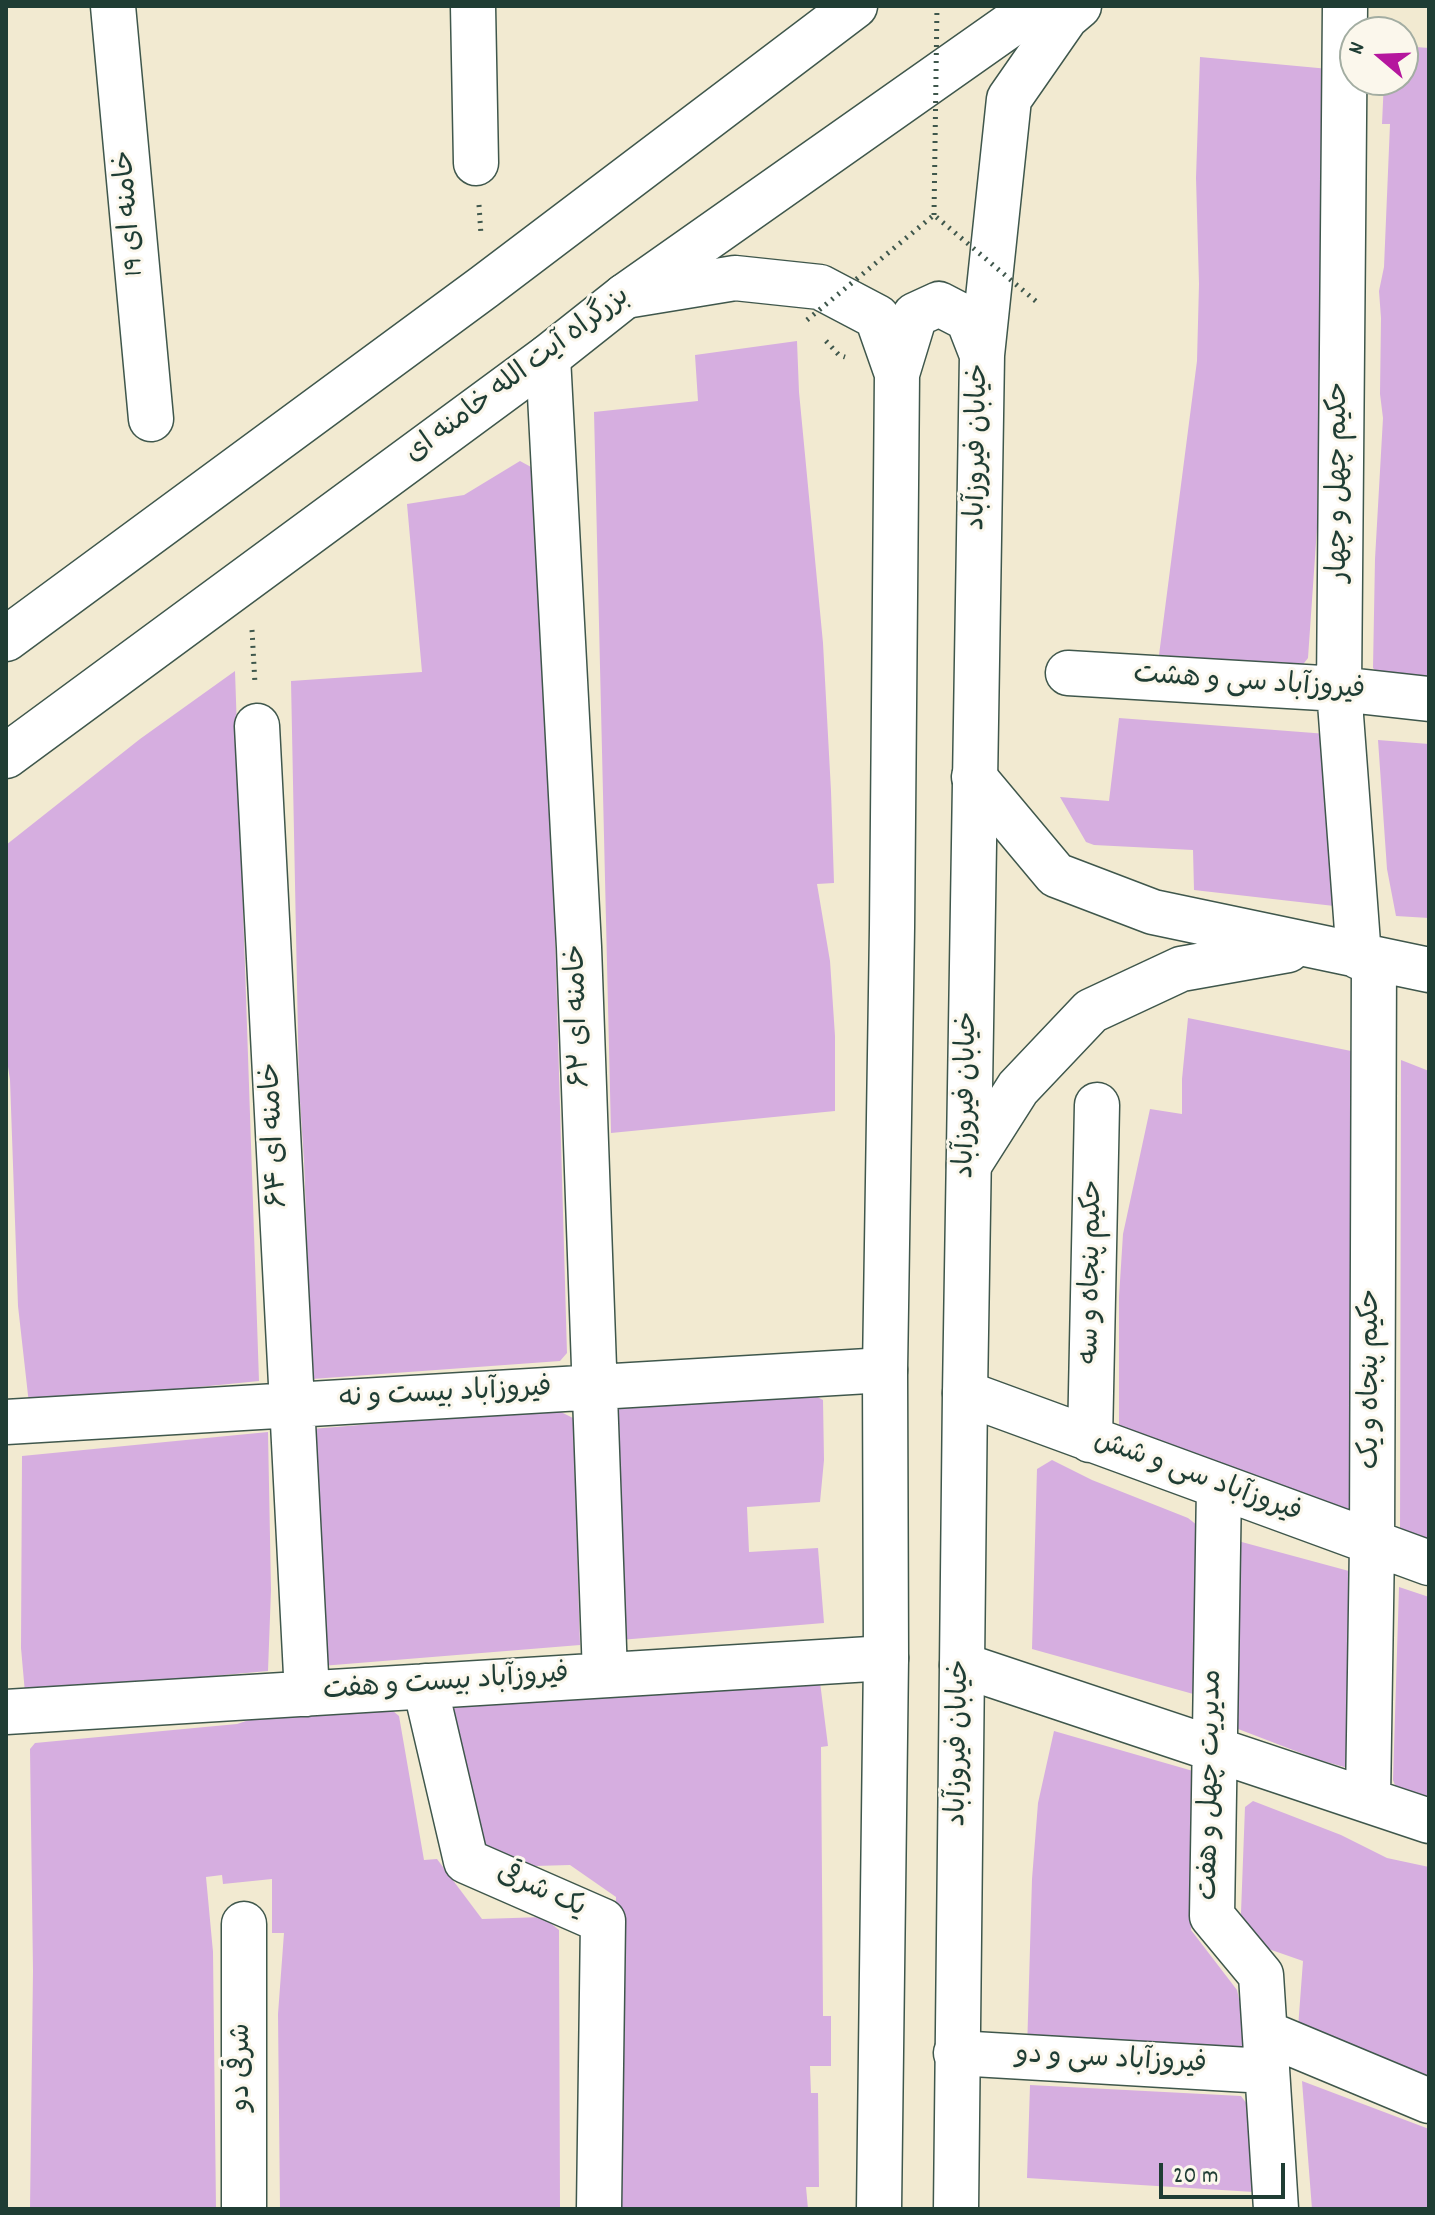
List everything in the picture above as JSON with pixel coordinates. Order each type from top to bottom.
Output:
[{"type":"main road","name":"خامنه ای 19","points":[[113,6],[151,419]]},
{"type":"main road","points":[[473,6],[476,163]]},
{"type":"main road","points":[[6,639],[484,287],[855,6]]},
{"type":"main road","name":"بزرگراه آیت الله خامنه ای","points":[[6,756],[548,357],[625,296],[1037,6]]},
{"type":"main road","name":"خیابان فیروزآباد","points":[[956,2209],[965,1393],[982,355],[1009,99],[1066,17],[1079,6]]},
{"type":"main road","name":"حکیم چهل و چهار","points":[[1345,6],[1339,689],[1366,958]]},
{"type":"main road","points":[[625,296],[735,278],[820,287],[877,317],[897,374]]},
{"type":"main road","points":[[879,2209],[897,374],[915,315],[939,304],[968,319],[982,355]]},
{"type":"main road","name":"خامنه ای ۶۲","points":[[548,357],[579,947],[605,1675]]},
{"type":"main road","name":"فیروزآباد سی و هشت","points":[[1068,673],[1339,689],[1429,699]]},
{"type":"main road","name":"خامنه ای ۶۴","points":[[257,726],[307,1694]]},
{"type":"main road","points":[[974,777],[1056,875],[1153,912],[1429,970]]},
{"type":"main road","points":[[969,1165],[1018,1088],[1091,1011],[1181,969],[1306,946]]},
{"type":"main road","name":"حکیم پنجاه و یک","points":[[1366,958],[1372,1544],[1368,1799]]},
{"type":"main road","name":"حکیم پنجاه و سه","points":[[1090,1440],[1097,1105]]},
{"type":"main road","name":"فیروزآباد بیست و نه","points":[[6,1422],[885,1370]]},
{"type":"main road","name":"فیروزآباد سی و شش","points":[[965,1393],[1429,1563]]},
{"type":"main road","name":"مدیریت چهل و هفت","points":[[1219,1487],[1212,1916],[1261,1975],[1276,2209]]},
{"type":"main road","name":"فیروزآباد بیست و هفت","points":[[6,1712],[886,1658]]},
{"type":"main road","points":[[962,1665],[1429,1821]]},
{"type":"main road","name":"یک شرقی","points":[[425,1686],[466,1861],[603,1921],[599,2209]]},
{"type":"main road","name":"شرقی دو","points":[[244,1924],[244,2209]]},
{"type":"main road","name":"فیروزآباد سی و دو","points":[[956,2053],[1266,2052],[1429,2101]]},
{"type":"path","points":[[807,320],[934,215],[937,6]]},
{"type":"path","points":[[476,163],[484,287]]},
{"type":"path","points":[[934,215],[1038,303]]},
{"type":"path","points":[[249,577],[257,726]]},
{"type":"building","points":[[1419,47],[1429,48],[1429,681],[1383,678],[1373,668],[1383,418],[1379,291],[1384,267],[1390,124],[1382,124],[1383,96],[1419,96]]},
{"type":"building","points":[[1200,57],[1329,69],[1325,296],[1320,306],[1317,528],[1308,658],[1301,667],[1159,655],[1197,361],[1199,284],[1196,178]]},
{"type":"building","points":[[797,341],[823,643],[831,791],[834,883],[817,884],[830,961],[835,1036],[835,1111],[611,1133],[594,412],[698,401],[695,355]]},
{"type":"building","points":[[520,461],[531,467],[540,542],[552,828],[567,1353],[560,1361],[312,1379],[299,1086],[291,681],[422,672],[407,504],[464,495]]},
{"type":"building","points":[[235,671],[259,1381],[29,1404],[18,1306],[10,1080],[6,1053],[6,845],[140,739]]},
{"type":"building","points":[[1119,718],[1327,734],[1343,907],[1194,890],[1193,850],[1086,842],[1060,797],[1109,801]]},
{"type":"building","points":[[1378,740],[1429,744],[1429,918],[1396,916],[1387,869]]},
{"type":"building","points":[[1188,1018],[1361,1053],[1362,1520],[1119,1433],[1119,1297],[1123,1234],[1150,1109],[1182,1114]]},
{"type":"building","points":[[1401,1060],[1429,1071],[1429,1544],[1400,1535]]},
{"type":"building","points":[[808,1392],[823,1400],[824,1460],[820,1502],[747,1507],[749,1552],[818,1548],[824,1623],[620,1640],[608,1407]]},
{"type":"building","points":[[555,1409],[573,1418],[580,1645],[309,1667],[299,1430]]},
{"type":"building","points":[[268,1432],[271,1590],[268,1671],[25,1693],[21,1648],[22,1456]]},
{"type":"building","points":[[1052,1460],[1092,1480],[1188,1518],[1202,1529],[1204,1697],[1032,1649],[1037,1469]]},
{"type":"building","points":[[1238,1541],[1360,1574],[1355,1770],[1319,1760],[1233,1727]]},
{"type":"building","points":[[1399,1587],[1429,1597],[1429,1800],[1396,1788],[1393,1780]]},
{"type":"building","points":[[819,1674],[828,1746],[821,1747],[823,2016],[831,2016],[831,2066],[810,2066],[811,2093],[818,2093],[819,2187],[806,2187],[808,2209],[612,2209],[616,1897],[570,1865],[499,1867],[474,1846],[450,1716],[455,1706]]},
{"type":"building","points":[[393,1711],[399,1716],[424,1860],[437,1859],[482,1919],[543,1917],[559,1930],[560,2209],[280,2209],[278,2014],[284,1933],[272,1933],[272,1879],[223,1884],[222,1875],[206,1877],[213,1952],[216,2209],[30,2209],[33,1971],[30,1749],[35,1743],[237,1724],[252,1719]]},
{"type":"building","points":[[1054,1731],[1193,1771],[1195,1853],[1191,1930],[1237,1990],[1244,2058],[1027,2051],[1032,1879],[1038,1803]]},
{"type":"building","points":[[1253,1801],[1341,1835],[1387,1858],[1429,1867],[1429,2082],[1298,2028],[1303,1961],[1240,1939],[1245,1807]]},
{"type":"building","points":[[1302,2081],[1429,2129],[1429,2209],[1312,2209]]},
{"type":"building","points":[[1030,2085],[1241,2096],[1247,2104],[1254,2192],[1027,2178]]}]
